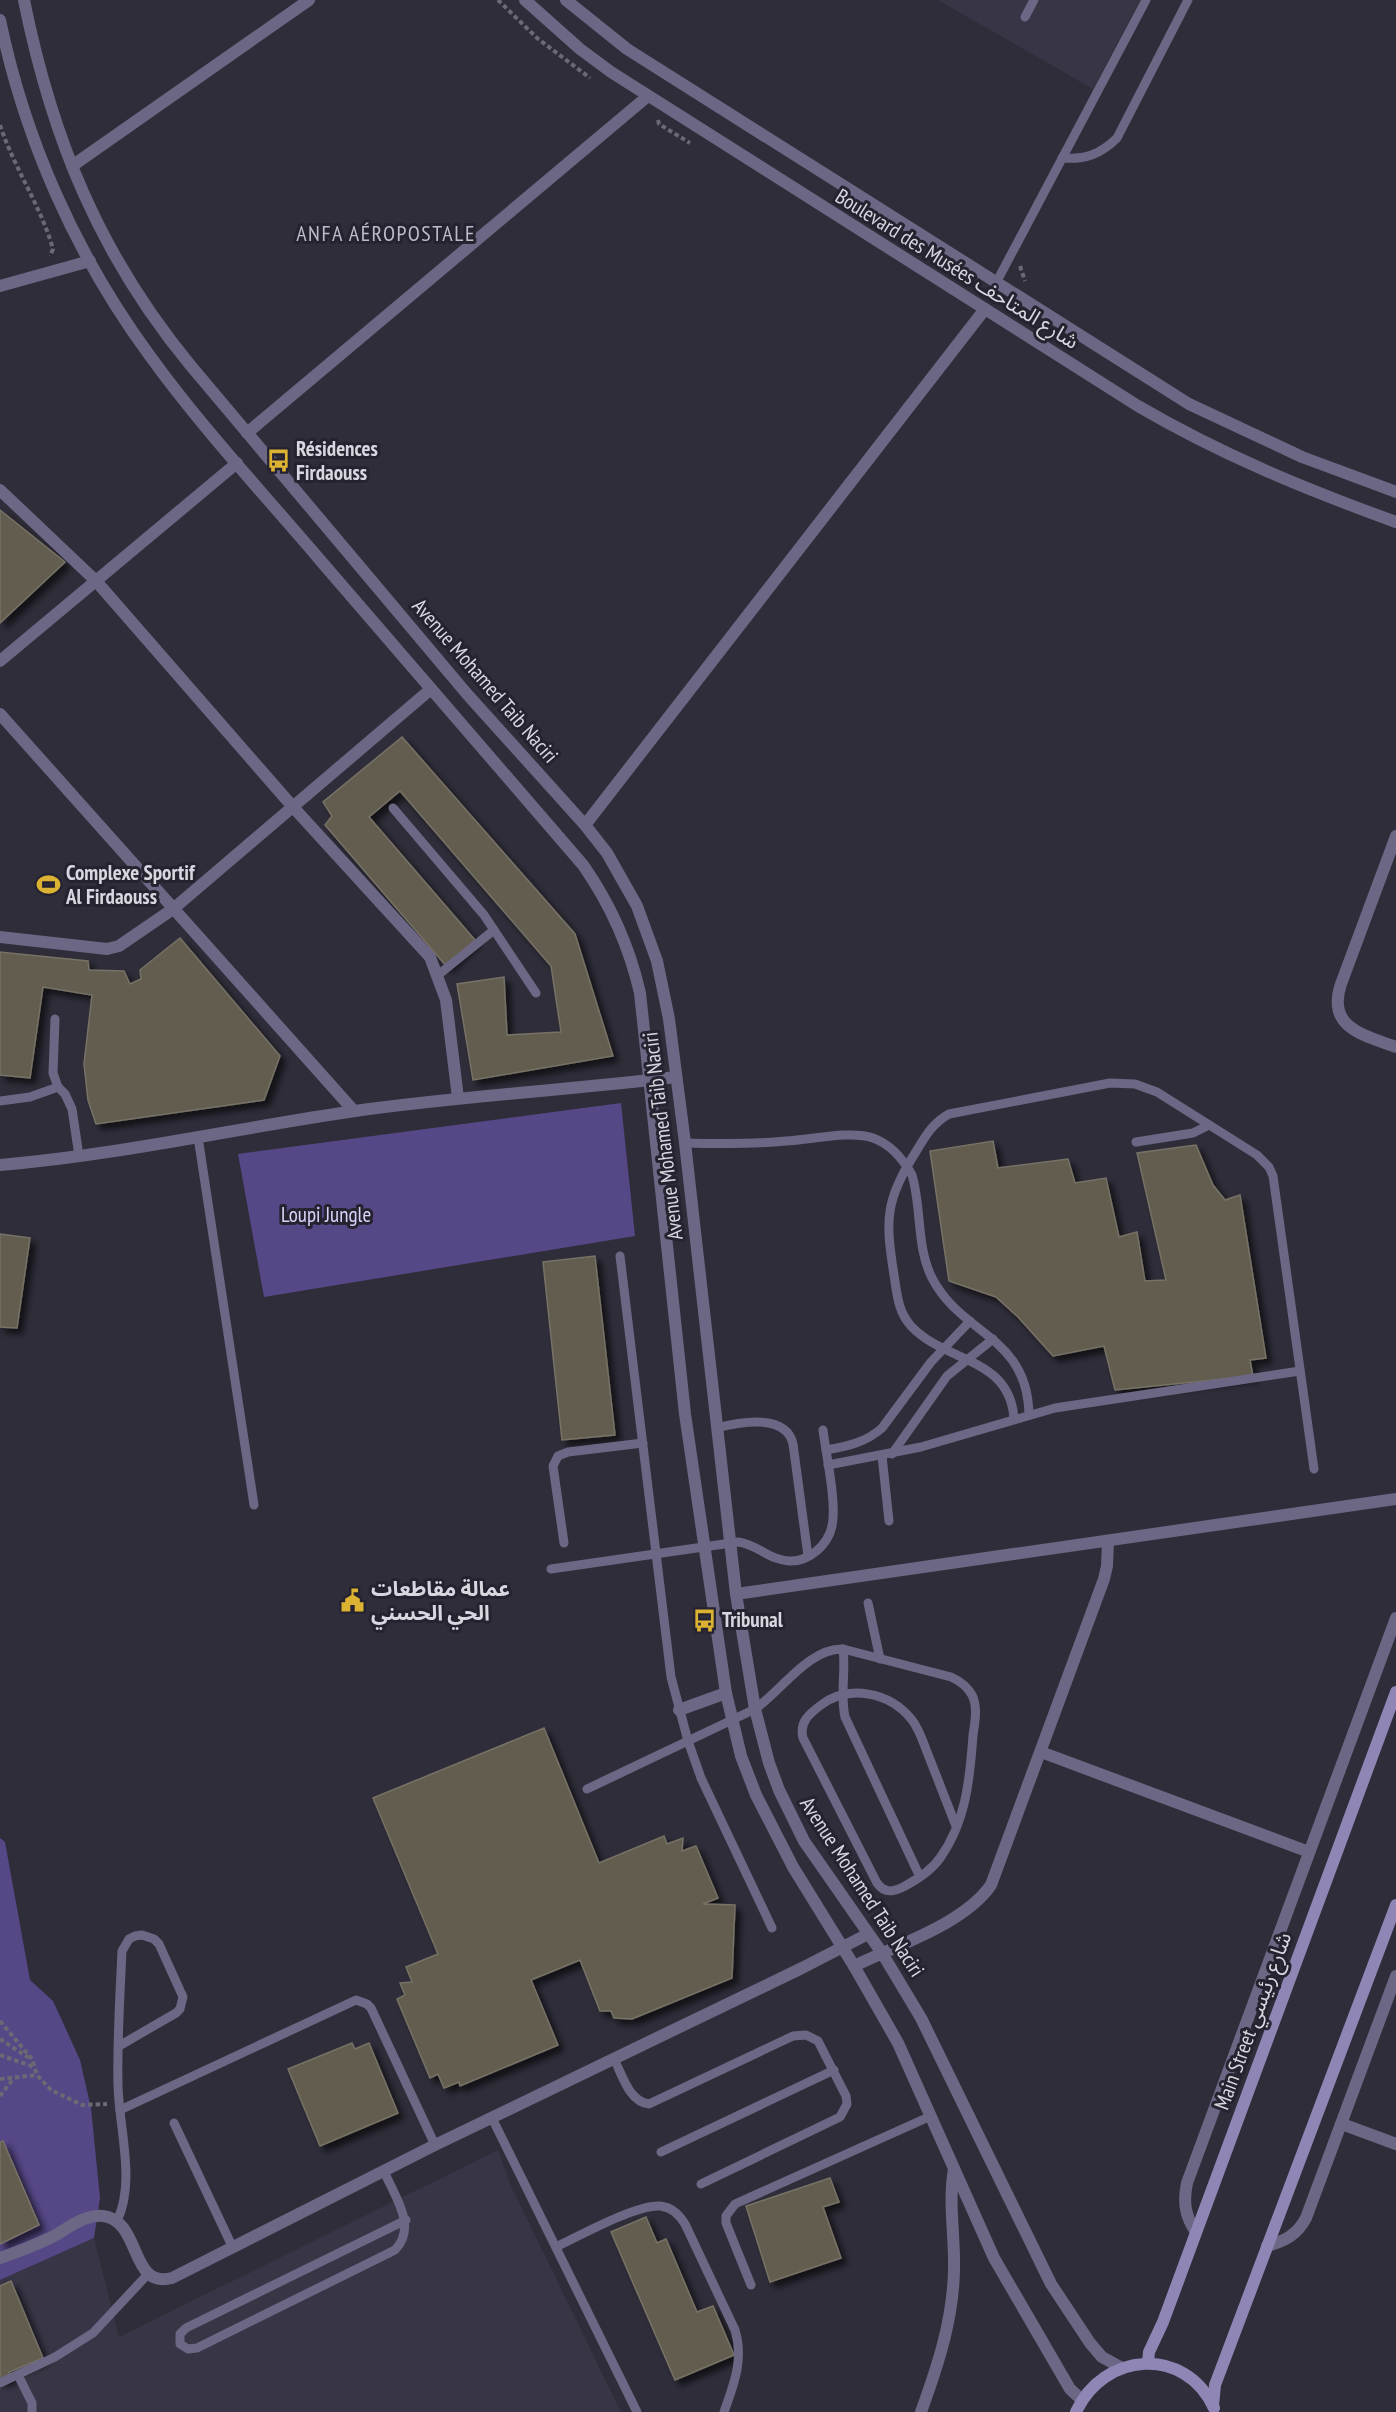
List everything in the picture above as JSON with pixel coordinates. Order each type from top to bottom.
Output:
[{"type":"main road","name":"Main Street شارع رئيسي","points":[[1148,2363],[1149,2352],[1163,2322],[1396,1692]]},
{"type":"main road","points":[[1214,2409],[1215,2385],[1396,1905]]},
{"type":"main road","points":[[1076,2412],[1082,2400],[1099,2380],[1122,2368],[1148,2363],[1174,2369],[1187,2375],[1202,2389],[1214,2409]]},
{"type":"street","name":"Avenue Mohamed Taib Naciri","points":[[24,0],[42,78],[72,166],[99,228],[132,287],[170,341],[467,694],[585,825],[623,879],[648,933],[664,990],[686,1143],[736,1594],[754,1709],[769,1763],[804,1841],[882,1953],[921,2018],[1055,2292],[1102,2357],[1122,2368]]},
{"type":"street","points":[[72,166],[309,0]]},
{"type":"street","name":"Boulevard des Musées شارع المتاحف","points":[[525,0],[580,50],[648,96],[1138,406],[1213,448],[1291,483],[1396,522]]},
{"type":"street","name":"Boulevard des Musées شارع المتاحف","points":[[566,0],[627,49],[1189,404],[1302,457],[1396,492]]},
{"type":"street","name":"Avenue Mohamed Taib Naciri","points":[[0,20],[15,82],[37,146],[60,202],[119,312],[149,356],[237,463],[583,865],[613,912],[624,938],[640,993],[685,1414],[726,1693],[741,1756],[756,1795],[793,1867],[898,2043],[974,2216],[1008,2285],[1070,2389],[1082,2400]]},
{"type":"street","points":[[247,433],[648,96]]},
{"type":"street","points":[[0,286],[90,261]]},
{"type":"street","points":[[585,825],[985,309]]},
{"type":"street","points":[[0,662],[237,463]]},
{"type":"street","points":[[0,490],[96,581],[293,807],[430,957],[446,1000],[458,1098]]},
{"type":"street","points":[[0,937],[113,949],[173,909],[431,689]]},
{"type":"street","points":[[0,714],[354,1111]]},
{"type":"street","points":[[1396,836],[1341,984],[1337,1001],[1341,1018],[1352,1030],[1396,1047]]},
{"type":"street","points":[[0,1165],[79,1156],[354,1111],[458,1098],[676,1077]]},
{"type":"street","points":[[736,1594],[1396,1499]]},
{"type":"street","points":[[854,1966],[960,1915],[983,1897],[997,1872],[1104,1579],[1108,1541]]},
{"type":"street","points":[[1196,2232],[1186,2214],[1186,2184],[1396,1618]]},
{"type":"street","points":[[679,1710],[726,1693]]},
{"type":"street","points":[[1041,1752],[1309,1852]]},
{"type":"street","points":[[0,2258],[88,2218],[103,2216],[117,2221],[127,2232],[140,2263],[148,2274],[159,2279],[172,2278],[435,2145],[868,1934]]},
{"type":"street","points":[[1267,2246],[1287,2239],[1302,2227],[1396,1976]]},
{"type":"street","points":[[1342,2124],[1396,2144]]},
{"type":"street","points":[[921,2412],[940,2359],[950,2314],[954,2269],[950,2209],[954,2168]]},
{"type":"lane","points":[[1025,17],[1034,0]]},
{"type":"lane","points":[[996,283],[1146,0]]},
{"type":"lane","points":[[1062,158],[1092,156],[1117,138],[1188,0]]},
{"type":"lane","points":[[393,808],[484,915],[536,993]]},
{"type":"lane","points":[[438,975],[494,930]]},
{"type":"lane","points":[[55,1019],[53,1073],[58,1087],[72,1109],[79,1156]]},
{"type":"lane","points":[[1014,1418],[1011,1399],[1002,1383],[982,1367],[943,1348],[913,1328],[905,1319],[897,1297],[889,1242],[888,1215],[895,1189],[932,1127],[949,1114],[1122,1082],[1146,1087],[1209,1125],[1257,1155],[1274,1176],[1314,1469]]},
{"type":"lane","points":[[0,1101],[30,1097],[58,1087]]},
{"type":"lane","points":[[1136,1142],[1188,1134],[1209,1125]]},
{"type":"lane","points":[[686,1143],[752,1143],[861,1135],[872,1137],[890,1148],[907,1166],[915,1186],[922,1246],[929,1269],[945,1297],[970,1321],[1004,1348],[1021,1372],[1026,1386],[1029,1414]]},
{"type":"lane","points":[[198,1137],[254,1505]]},
{"type":"lane","points":[[620,1256],[666,1645],[679,1710],[701,1778],[772,1928]]},
{"type":"lane","points":[[826,1450],[856,1444],[874,1435],[889,1420],[943,1348],[970,1321]]},
{"type":"lane","points":[[889,1521],[887,1455],[938,1388],[967,1359],[993,1339]]},
{"type":"lane","points":[[828,1466],[887,1455],[950,1439],[1014,1418],[1081,1403],[1300,1371]]},
{"type":"lane","points":[[716,1428],[738,1423],[761,1423],[776,1425],[788,1432],[793,1444],[808,1557]]},
{"type":"lane","points":[[551,1569],[730,1543],[746,1543],[772,1557],[786,1561],[808,1557],[824,1544],[832,1526],[833,1508],[823,1430]]},
{"type":"lane","points":[[564,1543],[553,1466],[558,1456],[568,1452],[643,1443]]},
{"type":"lane","points":[[868,1603],[880,1659]]},
{"type":"lane","points":[[843,1649],[845,1716],[920,1877]]},
{"type":"lane","points":[[587,1789],[754,1709],[776,1693],[816,1655],[829,1650],[843,1649],[951,1677],[966,1687],[972,1695],[975,1712],[970,1776],[963,1810],[957,1826],[941,1856],[920,1877],[896,1891],[885,1891],[880,1888],[803,1738],[802,1727],[807,1716],[828,1700],[843,1693],[854,1692],[875,1696],[898,1707],[911,1719],[920,1735],[957,1826]]},
{"type":"lane","points":[[117,2221],[127,2187],[120,2107],[119,2046],[122,1951],[129,1939],[142,1935],[148,1936],[159,1944],[181,1992],[182,2003],[176,2013],[119,2046]]},
{"type":"lane","points":[[120,2107],[356,2000],[371,2008],[435,2145]]},
{"type":"lane","points":[[614,2059],[633,2097],[643,2103],[654,2102],[799,2035],[806,2035],[818,2041],[846,2096],[847,2104],[840,2117],[701,2184]]},
{"type":"lane","points":[[661,2152],[834,2070]]},
{"type":"lane","points":[[751,2285],[726,2223],[726,2216],[735,2204],[932,2116]]},
{"type":"lane","points":[[492,2118],[637,2412]]},
{"type":"lane","points":[[174,2123],[232,2246]]},
{"type":"lane","points":[[384,2171],[406,2220],[403,2239],[389,2253],[197,2348],[188,2349],[180,2344],[180,2334],[186,2328],[406,2220]]},
{"type":"lane","points":[[556,2247],[642,2208],[662,2206],[676,2212],[685,2224],[739,2341],[739,2366],[724,2412]]},
{"type":"lane","points":[[0,2383],[68,2350],[93,2333],[148,2274]]},
{"type":"lane","points":[[18,2375],[32,2403],[32,2412]]},
{"type":"path","points":[[0,125],[6,145],[52,246],[53,252],[49,257]]},
{"type":"path","points":[[0,2021],[32,2059],[37,2075],[51,2090],[82,2105],[120,2107]]},
{"type":"path","points":[[0,2038],[32,2059]]},
{"type":"path","points":[[0,2055],[34,2067]]},
{"type":"path","points":[[0,2079],[37,2075]]},
{"type":"path","points":[[0,2097],[15,2077]]},
{"type":"shaded area","points":[[938,0],[1140,0],[1093,89]]},
{"type":"shaded area","points":[[498,2150],[511,2186],[621,2412],[0,2412],[0,2280],[94,2238],[119,2337]]},
{"type":"green space","name":"Loupi Jungle","points":[[621,1103],[635,1236],[264,1297],[238,1154]]},
{"type":"green space","points":[[0,1838],[5,1842],[30,1980],[53,2001],[80,2060],[91,2108],[100,2198],[94,2238],[0,2280]]},
{"type":"building","points":[[0,510],[65,562],[0,623]]},
{"type":"building","points":[[402,737],[575,934],[613,1056],[473,1080],[457,984],[504,977],[507,1035],[561,1032],[551,966],[400,791],[369,817],[475,940],[447,967],[325,825],[332,816],[323,802]]},
{"type":"building","points":[[180,938],[280,1056],[264,1100],[96,1124],[88,1100],[84,1064],[92,995],[43,987],[30,1078],[0,1075],[0,952],[88,961],[89,970],[124,971],[130,984],[141,979],[140,970]]},
{"type":"building","points":[[993,1141],[998,1168],[1068,1159],[1075,1183],[1106,1178],[1119,1237],[1137,1232],[1145,1281],[1166,1280],[1137,1153],[1196,1145],[1213,1185],[1225,1200],[1240,1195],[1266,1358],[1250,1360],[1253,1376],[1115,1390],[1104,1346],[1053,1356],[1018,1317],[996,1297],[949,1281],[930,1151]]},
{"type":"building","points":[[0,1234],[30,1238],[17,1328],[0,1327]]},
{"type":"building","points":[[595,1256],[615,1435],[562,1440],[543,1262]]},
{"type":"building","points":[[544,1728],[599,1863],[664,1836],[667,1844],[683,1838],[682,1851],[696,1846],[718,1898],[703,1904],[735,1905],[732,1978],[632,2019],[614,2018],[611,2011],[600,2011],[580,1960],[531,1980],[558,2045],[460,2086],[459,2082],[444,2088],[438,2074],[430,2078],[397,1999],[405,1995],[400,1983],[412,1982],[406,1967],[438,1954],[373,1798]]},
{"type":"building","points":[[352,2043],[355,2049],[369,2043],[398,2113],[320,2146],[288,2069]]},
{"type":"building","points":[[3,2141],[39,2225],[0,2244],[0,2142]]},
{"type":"building","points":[[830,2178],[839,2202],[823,2207],[841,2258],[770,2282],[746,2206]]},
{"type":"building","points":[[646,2217],[657,2243],[666,2239],[697,2312],[713,2306],[734,2355],[675,2380],[611,2232]]},
{"type":"building","points":[[11,2281],[43,2358],[9,2372],[12,2377],[0,2382],[0,2286]]},
{"type":"place","name":"Résidences Firdaouss","points":[[278,461]]},
{"type":"place","name":"Complexe Sportif Al Firdaouss","points":[[48,885]]},
{"type":"place","name":"عمالة مقاطعات الحي الحسني","points":[[353,1601]]},
{"type":"place","name":"Tribunal","points":[[704,1620]]},
{"type":"district","name":"ANFA AÉROPOSTALE","points":[[386,233]]}]
